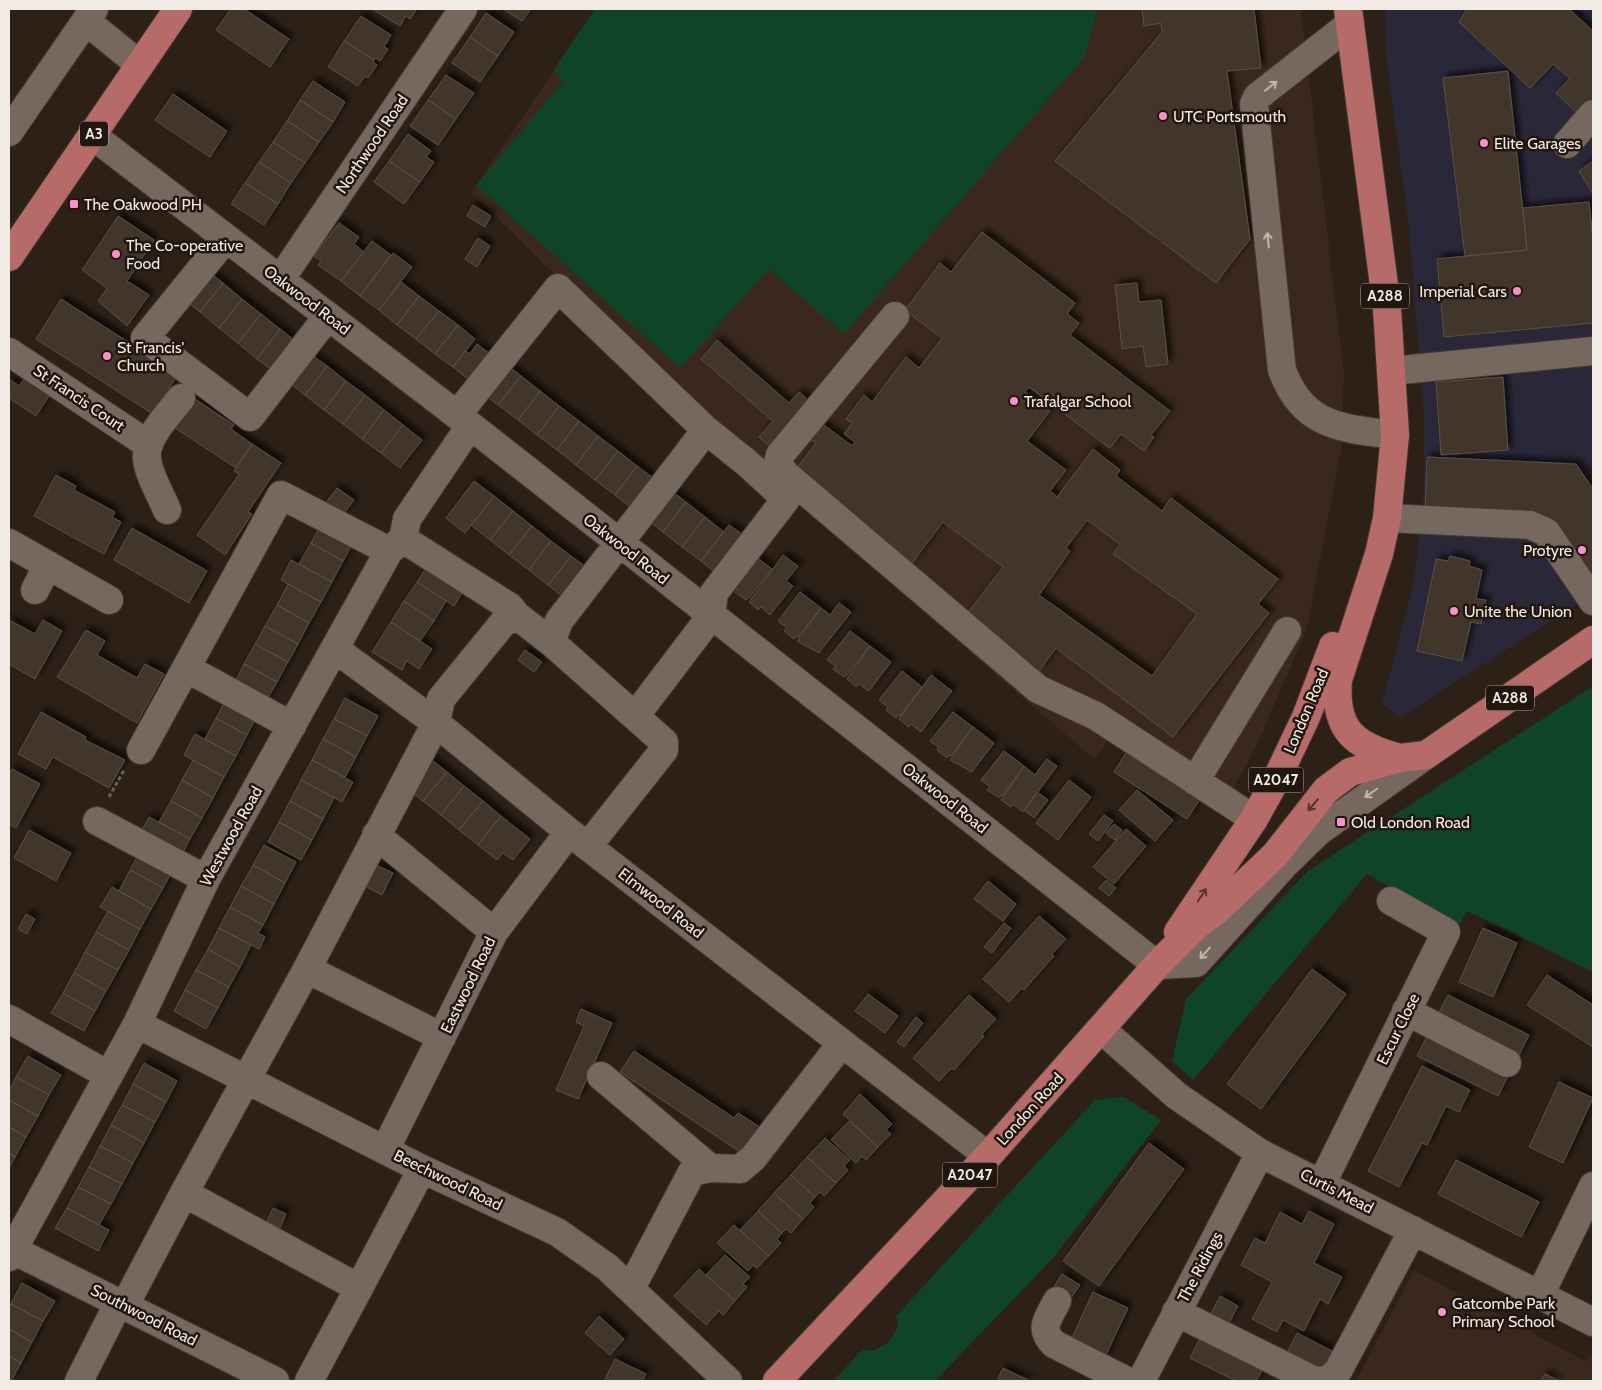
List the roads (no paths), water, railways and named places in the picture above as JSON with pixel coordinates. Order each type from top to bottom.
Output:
[{"type":"main road","name":"A3","points":[[9,257],[178,9]]},
{"type":"main road","name":"A288","points":[[1349,16],[1382,270],[1395,435],[1387,518],[1370,582],[1338,680],[1339,714],[1346,730],[1358,741],[1375,752],[1413,757],[1593,640]]},
{"type":"main road","name":"London Road","points":[[1157,965],[1254,819],[1306,717],[1345,620],[1370,582]]},
{"type":"main road","name":"London Road","points":[[777,1381],[988,1156],[1157,965],[1198,924],[1215,912],[1275,855],[1326,790],[1350,772],[1413,757]]},
{"type":"street","name":"Northwood Road","points":[[280,280],[464,9]]},
{"type":"street","points":[[9,132],[90,15],[140,65]]},
{"type":"street","points":[[1349,16],[1257,97],[1254,104],[1273,289],[1282,370],[1289,390],[1300,404],[1312,414],[1342,428],[1395,435]]},
{"type":"street","points":[[1567,144],[1593,114]]},
{"type":"street","name":"Oakwood Road","points":[[93,136],[463,421],[1157,965]]},
{"type":"street","points":[[226,238],[144,338],[250,417],[328,316]]},
{"type":"street","name":"Westwood Road","points":[[11,1253],[137,1024],[206,879],[335,649],[396,545],[408,519],[463,421],[558,288],[706,430]]},
{"type":"street","points":[[895,316],[780,455],[778,463],[784,473],[1038,689],[1096,716],[1254,819]]},
{"type":"street","points":[[1391,371],[1593,351]]},
{"type":"street","name":"St Francis Court","points":[[9,352],[149,445]]},
{"type":"street","points":[[167,510],[148,464],[149,445],[180,398]]},
{"type":"street","points":[[551,642],[559,621],[706,430],[748,463],[786,499],[714,594],[711,616],[636,715]]},
{"type":"street","name":"Eastwood Road","points":[[186,668],[282,494],[396,545],[510,607],[516,616],[551,642],[636,715],[664,742],[664,750],[494,932],[385,1150]]},
{"type":"street","points":[[1387,518],[1530,525],[1546,532],[1593,600]]},
{"type":"street","points":[[9,543],[109,600]]},
{"type":"street","points":[[35,590],[48,565]]},
{"type":"street","points":[[79,1381],[307,969],[436,723],[441,699],[504,624],[516,616]]},
{"type":"street","points":[[1195,781],[1287,631]]},
{"type":"street","name":"Elmwood Road","points":[[335,649],[436,723],[579,839],[988,1156]]},
{"type":"street","points":[[142,750],[186,668],[292,726]]},
{"type":"street","points":[[97,821],[206,879]]},
{"type":"street","points":[[376,835],[494,932]]},
{"type":"street","name":"Escur Close","points":[[1322,1183],[1446,932],[1390,901]]},
{"type":"street","points":[[307,969],[442,1037]]},
{"type":"street","points":[[1406,1011],[1507,1063]]},
{"type":"street","points":[[9,1019],[108,1075]]},
{"type":"street","name":"Beechwood Road","points":[[137,1024],[422,1169],[557,1232],[593,1256],[631,1288],[728,1381]]},
{"type":"street","name":"Curtis Mead","points":[[1101,1029],[1177,1096],[1260,1153],[1593,1322]]},
{"type":"street","points":[[631,1288],[692,1172],[710,1168],[740,1169],[753,1158],[842,1043]]},
{"type":"street","points":[[601,1076],[710,1168]]},
{"type":"street","name":"The Ridings","points":[[1141,1381],[1260,1153]]},
{"type":"street","points":[[309,1381],[422,1169]]},
{"type":"street","points":[[1540,1295],[1593,1186]]},
{"type":"street","points":[[184,1193],[359,1288]]},
{"type":"street","points":[[1176,1312],[1315,1381],[1328,1380],[1338,1371],[1412,1230]]},
{"type":"street","name":"Southwood Road","points":[[11,1253],[122,1304],[275,1381]]},
{"type":"street","points":[[1057,1301],[1044,1326],[1046,1336],[1054,1344],[1127,1381]]},
{"type":"place","name":"UTC Portsmouth","points":[[1163,116]]},
{"type":"place","name":"Elite Garages","points":[[1484,143]]},
{"type":"place","name":"The Oakwood PH","points":[[74,204]]},
{"type":"place","name":"The Co-operative Food","points":[[116,254]]},
{"type":"place","name":"Imperial Cars","points":[[1517,291]]},
{"type":"place","name":"St Francis' Church","points":[[107,356]]},
{"type":"place","name":"Trafalgar School","points":[[1014,401]]},
{"type":"place","name":"Protyre","points":[[1582,550]]},
{"type":"place","name":"Unite the Union","points":[[1454,611]]},
{"type":"place","name":"Old London Road","points":[[1341,822]]},
{"type":"place","name":"Gatcombe Park Primary School","points":[[1442,1312]]}]
